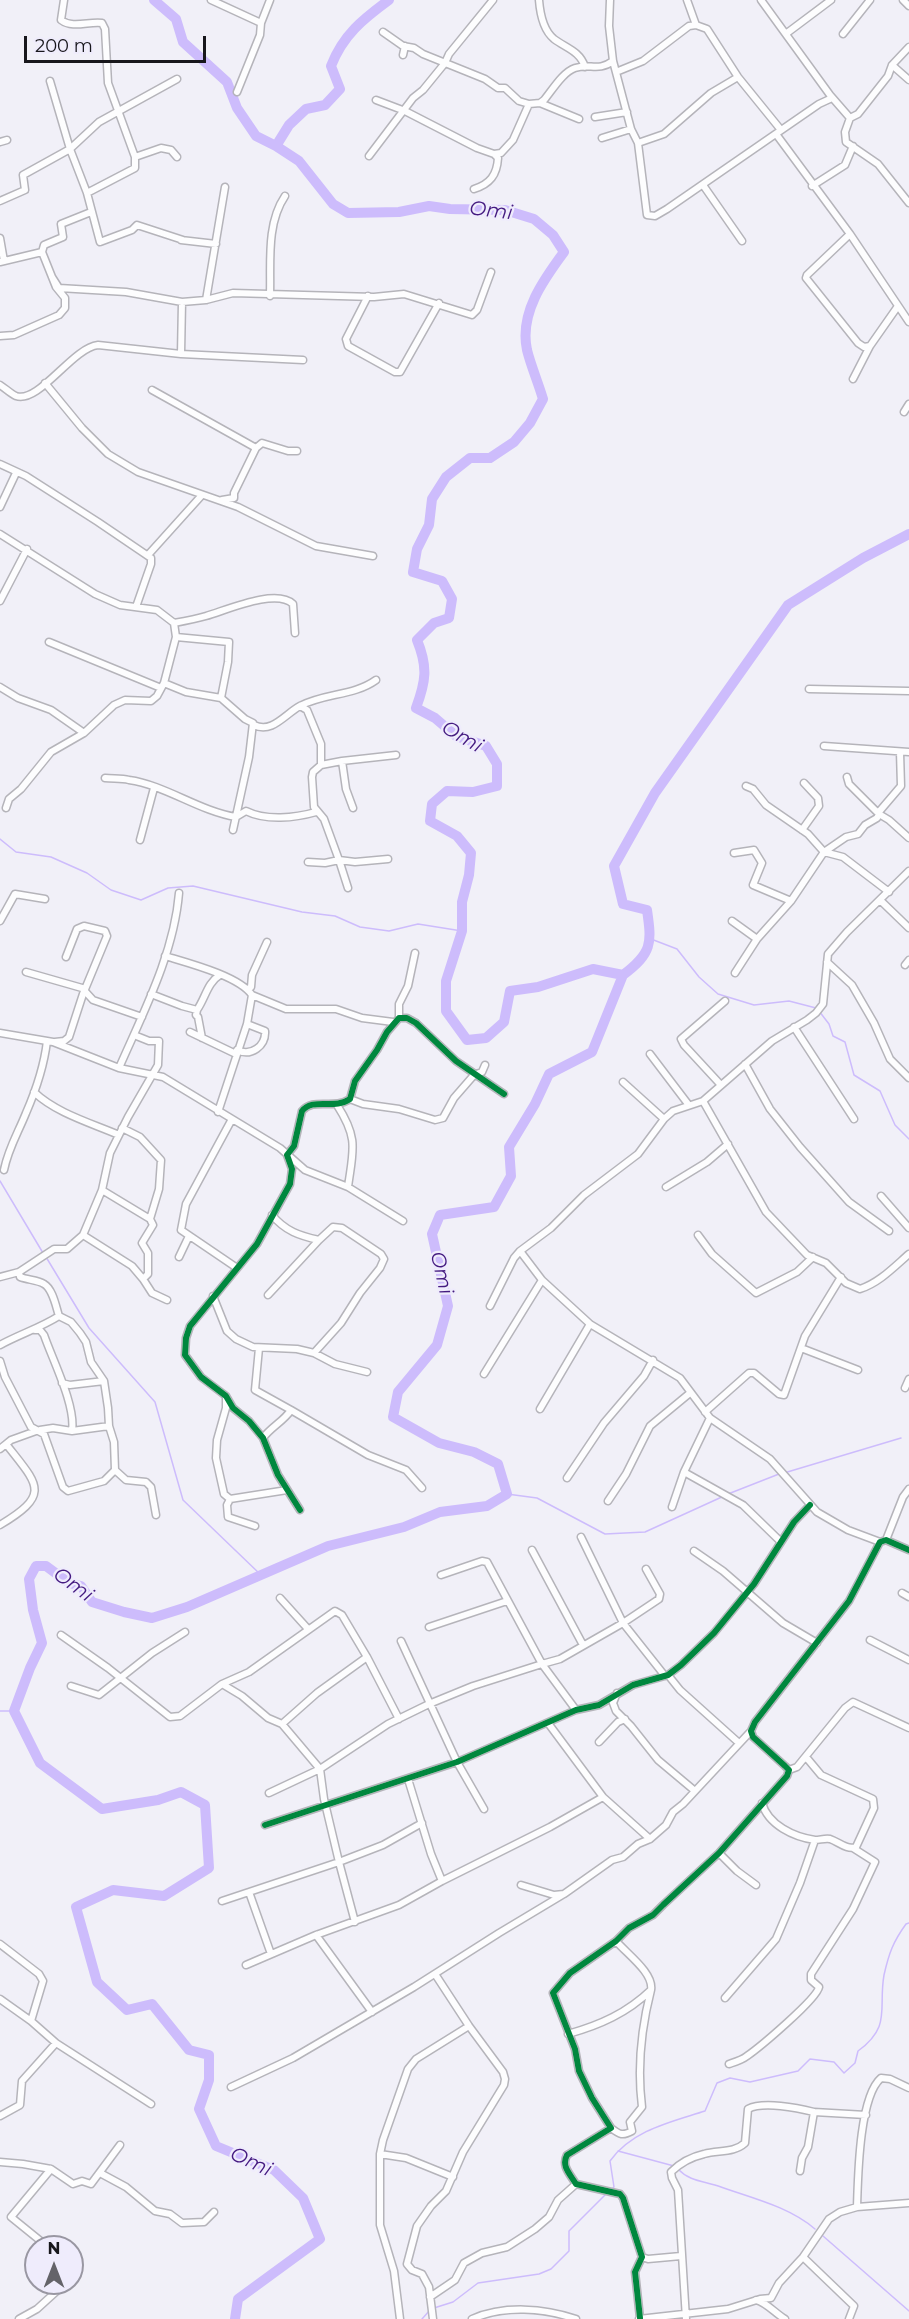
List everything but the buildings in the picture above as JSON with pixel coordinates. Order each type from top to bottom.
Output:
[{"type":"street","points":[[64,0],[61,20],[66,24],[102,23],[105,29],[108,83],[117,114],[135,157],[135,168],[87,193]]},
{"type":"street","points":[[211,0],[261,23]]},
{"type":"street","points":[[237,92],[260,35],[261,23],[270,0]]},
{"type":"street","points":[[369,156],[493,0]]},
{"type":"street","points":[[539,0],[540,15],[552,38],[578,54],[585,67]]},
{"type":"street","points":[[610,0],[609,26],[613,61],[638,143],[647,215],[655,216],[703,185],[819,104],[832,98],[830,95]]},
{"type":"street","points":[[687,0],[696,25]]},
{"type":"street","points":[[762,0],[830,95],[850,118]]},
{"type":"street","points":[[787,33],[831,0]]},
{"type":"street","points":[[843,34],[870,0]]},
{"type":"street","points":[[903,0],[909,6]]},
{"type":"street","points":[[616,72],[643,61],[689,26],[696,25],[707,29],[812,186],[850,234],[909,322]]},
{"type":"street","points":[[383,32],[405,46],[485,79],[498,88],[505,88],[519,101],[530,104],[540,103],[579,119]]},
{"type":"street","points":[[403,55],[405,46]]},
{"type":"street","points":[[909,46],[892,65],[888,76],[858,114],[850,118],[845,132],[846,142],[878,164],[909,203]]},
{"type":"street","points":[[540,103],[568,72],[577,67],[600,68],[613,61]]},
{"type":"street","points":[[892,65],[909,80]]},
{"type":"street","points":[[638,143],[664,134],[711,93],[738,76]]},
{"type":"street","points":[[0,201],[25,190],[22,175],[70,149],[99,122],[177,80]]},
{"type":"street","points":[[50,81],[70,149],[87,193],[100,242],[132,230],[137,225],[182,240],[216,244]]},
{"type":"street","points":[[376,100],[405,111],[477,148],[494,154],[501,153],[513,140],[530,104]]},
{"type":"street","points":[[595,117],[627,112]]},
{"type":"street","points":[[602,138],[632,129]]},
{"type":"street","points":[[812,186],[845,165],[853,146]]},
{"type":"street","points":[[135,157],[161,148],[171,150],[177,157]]},
{"type":"street","points":[[474,189],[485,185],[492,179],[498,162],[494,154]]},
{"type":"street","points":[[703,185],[741,241]]},
{"type":"street","points":[[207,300],[225,187]]},
{"type":"street","points":[[270,296],[273,225],[285,196]]},
{"type":"street","points":[[0,336],[14,335],[59,315],[65,308],[65,298],[56,287],[42,252],[44,245],[63,237],[61,224],[91,212]]},
{"type":"street","points":[[850,234],[806,278],[858,343],[864,347],[870,346]]},
{"type":"street","points":[[0,238],[2,261],[42,252]]},
{"type":"street","points":[[52,277],[59,288],[115,291],[182,302],[207,300],[232,293],[270,296],[404,294],[472,315],[477,310],[491,272]]},
{"type":"street","points":[[368,296],[346,339],[348,346],[395,372],[400,372],[439,303]]},
{"type":"street","points":[[181,354],[182,302]]},
{"type":"street","points":[[853,379],[870,346],[898,306]]},
{"type":"street","points":[[0,385],[16,396],[29,395],[89,346],[98,345],[181,354],[303,360]]},
{"type":"street","points":[[45,383],[82,428],[108,454],[138,472],[238,507],[316,546],[374,556]]},
{"type":"street","points":[[152,390],[256,448]]},
{"type":"street","points":[[904,412],[909,404]]},
{"type":"street","points":[[212,499],[234,498],[234,493],[256,448],[262,443],[288,451],[297,451]]},
{"type":"street","points":[[0,464],[35,482],[151,558],[136,607]]},
{"type":"street","points":[[0,507],[16,473]]},
{"type":"street","points":[[148,555],[167,537],[202,495]]},
{"type":"street","points":[[0,534],[95,594],[120,604],[157,610],[174,623],[176,637],[157,696],[151,701],[125,700],[114,705],[84,733],[51,753],[21,789],[9,799],[6,808]]},
{"type":"street","points":[[0,601],[27,549]]},
{"type":"street","points":[[174,623],[203,617],[251,602],[283,599],[293,604],[295,633]]},
{"type":"street","points":[[176,637],[229,642],[228,662],[221,698]]},
{"type":"street","points":[[49,642],[162,686],[221,698],[258,727],[272,726],[300,706],[337,693],[363,688],[376,680]]},
{"type":"street","points":[[0,687],[18,698],[51,710],[84,733]]},
{"type":"street","points":[[809,689],[909,691]]},
{"type":"street","points":[[300,706],[307,710],[321,744],[321,765]]},
{"type":"street","points":[[233,830],[254,725]]},
{"type":"street","points":[[824,746],[909,752]]},
{"type":"street","points":[[847,777],[849,784],[878,813],[901,786],[900,752]]},
{"type":"street","points":[[316,812],[312,777],[313,772],[321,765],[342,760],[396,755]]},
{"type":"street","points":[[342,760],[346,789],[353,808]]},
{"type":"street","points":[[105,778],[130,780],[204,808],[236,817],[246,811],[252,814],[286,817],[321,813],[348,888]]},
{"type":"street","points":[[802,830],[819,806],[818,798],[804,783]]},
{"type":"street","points":[[746,786],[753,789],[755,794],[775,813],[808,834],[824,852],[843,857],[889,892]]},
{"type":"street","points":[[140,840],[154,788]]},
{"type":"street","points":[[735,973],[757,939],[791,901],[824,852],[846,837],[858,834],[879,814],[909,838]]},
{"type":"street","points":[[734,853],[754,850],[762,863],[753,885],[791,901]]},
{"type":"street","points":[[308,862],[388,859]]},
{"type":"street","points":[[490,1306],[514,1258],[520,1251],[551,1228],[584,1196],[638,1154],[664,1119],[673,1111],[688,1104],[703,1101],[772,1041],[807,1020],[823,1004],[828,954],[836,943],[909,871]]},
{"type":"street","points":[[0,921],[15,894],[45,899]]},
{"type":"street","points":[[119,1068],[142,1017],[165,956],[178,915],[179,894]]},
{"type":"street","points":[[880,900],[909,928]]},
{"type":"street","points":[[732,921],[757,939]]},
{"type":"street","points":[[50,1042],[64,1041],[69,1037],[104,945],[107,936],[105,931],[84,926],[77,929],[66,957]]},
{"type":"street","points":[[248,989],[251,987],[252,975],[267,942]]},
{"type":"street","points":[[350,1099],[356,1081],[396,1020],[399,1004],[408,986],[415,953]]},
{"type":"street","points":[[165,956],[220,975],[248,989],[252,995],[286,1009],[336,1008],[362,1018],[396,1020],[407,1018],[416,1023],[474,1075],[504,1094]]},
{"type":"street","points":[[827,962],[852,985],[890,1059],[909,1078]]},
{"type":"street","points":[[26,972],[85,991],[93,1000],[142,1017]]},
{"type":"street","points":[[202,1038],[196,1015],[197,1010],[210,982],[220,975]]},
{"type":"street","points":[[151,994],[197,1010]]},
{"type":"street","points":[[218,1112],[247,1024],[252,995]]},
{"type":"street","points":[[720,1084],[681,1039],[725,1001]]},
{"type":"street","points":[[190,1032],[243,1053],[254,1051],[261,1045],[266,1035],[265,1031],[247,1024]]},
{"type":"street","points":[[794,1027],[854,1119]]},
{"type":"street","points":[[0,1033],[50,1042],[119,1068],[153,1077],[163,1077],[280,1148],[305,1170],[348,1187],[403,1221]]},
{"type":"street","points":[[0,1277],[19,1272],[54,1249],[67,1249],[83,1235],[102,1190],[110,1154],[158,1065],[159,1041],[149,1041],[134,1035]]},
{"type":"street","points":[[4,1170],[7,1153],[34,1092],[50,1042]]},
{"type":"street","points":[[650,1054],[688,1104]]},
{"type":"street","points":[[745,1064],[770,1109],[800,1147],[849,1202],[889,1231]]},
{"type":"street","points":[[287,1155],[294,1146],[305,1107],[313,1103],[337,1105],[350,1099],[363,1104],[399,1109],[435,1120],[443,1118],[454,1098],[474,1075],[482,1072],[485,1065]]},
{"type":"street","points":[[623,1082],[664,1119]]},
{"type":"street","points":[[34,1092],[42,1099],[75,1116],[119,1135]]},
{"type":"street","points":[[703,1101],[766,1212],[799,1248],[826,1263],[852,1287],[860,1289],[869,1286],[909,1254]]},
{"type":"street","points":[[337,1105],[353,1134],[354,1146],[348,1187]]},
{"type":"street","points":[[232,1119],[186,1204],[181,1230],[237,1268]]},
{"type":"street","points":[[122,1128],[140,1137],[161,1160],[159,1189],[150,1220]]},
{"type":"street","points":[[666,1187],[707,1162],[728,1144]]},
{"type":"street","points":[[287,1155],[292,1169],[290,1184],[257,1244],[190,1326],[186,1338],[185,1355],[201,1377],[225,1396],[232,1408],[249,1421],[264,1438],[278,1475],[300,1510]]},
{"type":"street","points":[[102,1190],[150,1220],[153,1225],[142,1243],[148,1253],[148,1274],[143,1279]]},
{"type":"street","points":[[881,1196],[909,1228]]},
{"type":"street","points":[[272,1215],[279,1224],[291,1232],[319,1240]]},
{"type":"street","points":[[268,1295],[333,1227],[337,1226],[381,1254],[384,1258],[380,1268],[360,1293],[341,1323],[314,1353]]},
{"type":"street","points":[[83,1235],[132,1266],[152,1293],[167,1300]]},
{"type":"street","points":[[698,1235],[712,1254],[756,1293],[797,1272],[813,1257]]},
{"type":"street","points":[[179,1257],[189,1236]]},
{"type":"street","points":[[520,1251],[542,1280],[590,1324],[680,1378],[710,1418],[770,1459],[817,1512],[848,1530],[909,1550]]},
{"type":"street","points":[[19,1272],[20,1276],[30,1281],[43,1283],[48,1287],[59,1316],[71,1322],[86,1342],[91,1362],[104,1381],[109,1426],[114,1442],[115,1470],[126,1480],[146,1482],[151,1487],[156,1515]]},
{"type":"street","points":[[705,1412],[749,1373],[754,1373],[779,1394],[784,1395],[805,1336],[841,1277]]},
{"type":"street","points":[[484,1374],[542,1280]]},
{"type":"street","points":[[213,1296],[227,1331],[236,1340],[259,1348],[297,1348],[314,1353],[335,1364],[367,1372]]},
{"type":"street","points":[[0,1345],[16,1336],[35,1330],[59,1316]]},
{"type":"street","points":[[540,1409],[590,1324]]},
{"type":"street","points":[[35,1330],[40,1330],[44,1335],[73,1413],[72,1431]]},
{"type":"street","points":[[259,1348],[255,1390],[368,1455],[406,1470],[422,1488]]},
{"type":"street","points":[[801,1348],[858,1370]]},
{"type":"street","points":[[567,1479],[604,1423],[644,1376],[653,1360]]},
{"type":"street","points":[[0,1362],[3,1378],[31,1427],[38,1430],[48,1442],[63,1487],[68,1491],[104,1481],[115,1470]]},
{"type":"street","points":[[905,1388],[909,1379]]},
{"type":"street","points":[[62,1383],[70,1385],[104,1381]]},
{"type":"street","points":[[608,1502],[626,1474],[650,1426],[690,1393]]},
{"type":"street","points":[[225,1396],[216,1458],[224,1494],[230,1499],[287,1490]]},
{"type":"street","points":[[264,1438],[269,1430],[291,1410]]},
{"type":"street","points":[[672,1507],[684,1472],[710,1418]]},
{"type":"street","points":[[0,1449],[11,1440],[38,1430],[53,1428],[72,1431],[109,1426]]},
{"type":"street","points":[[0,1525],[26,1507],[35,1496],[36,1489],[28,1472],[6,1444]]},
{"type":"street","points":[[684,1472],[743,1505],[780,1541]]},
{"type":"street","points":[[231,2087],[293,2058],[372,2012],[564,1894],[612,1860],[623,1857],[666,1825],[673,1812],[751,1731],[755,1722],[849,1601],[909,1489]]},
{"type":"street","points":[[230,1499],[227,1505],[228,1517],[255,1526]]},
{"type":"street","points":[[265,1825],[458,1762],[576,1710],[598,1704],[633,1685],[666,1676],[681,1665],[714,1633],[746,1593],[794,1522],[810,1505]]},
{"type":"street","points":[[581,1537],[623,1623],[666,1676],[739,1743]]},
{"type":"street","points":[[532,1550],[583,1645]]},
{"type":"street","points":[[694,1551],[723,1571],[783,1623],[817,1643]]},
{"type":"street","points":[[441,1575],[485,1561],[489,1563],[542,1664],[576,1710]]},
{"type":"street","points":[[269,1793],[320,1769],[388,1724],[429,1704],[473,1686],[560,1659],[623,1623],[659,1599],[660,1594],[646,1569]]},
{"type":"street","points":[[902,1593],[909,1597]]},
{"type":"street","points":[[280,1598],[308,1629]]},
{"type":"street","points":[[429,1627],[507,1601]]},
{"type":"street","points":[[61,1635],[122,1678],[170,1717],[175,1718],[204,1700],[222,1684],[249,1672],[335,1611],[342,1615],[367,1657],[399,1719]]},
{"type":"street","points":[[71,1686],[95,1696],[99,1695],[152,1653],[185,1632]]},
{"type":"street","points":[[870,1640],[909,1660]]},
{"type":"street","points":[[401,1641],[429,1704],[483,1809]]},
{"type":"street","points":[[282,1724],[318,1693],[367,1657]]},
{"type":"street","points":[[222,1684],[242,1696],[268,1718],[282,1724],[320,1769],[326,1806],[355,1922]]},
{"type":"street","points":[[617,1693],[613,1703],[616,1711],[658,1760],[695,1791]]},
{"type":"street","points":[[789,1770],[797,1767],[845,1708],[853,1702],[909,1728]]},
{"type":"street","points":[[599,1742],[618,1722],[625,1719]]},
{"type":"street","points":[[548,1723],[603,1797],[650,1839]]},
{"type":"street","points":[[751,1731],[753,1737],[789,1770]]},
{"type":"street","points":[[806,1757],[821,1775],[873,1799],[874,1808],[856,1847],[853,1848]]},
{"type":"street","points":[[616,1941],[645,1970],[652,1983],[642,2025],[639,2081],[642,2107],[630,2121],[632,2131],[625,2135],[611,2128],[592,2098],[579,2071],[575,2049],[554,1993],[570,1973],[616,1941],[629,1928],[652,1915],[718,1853],[787,1776],[789,1770]]},
{"type":"street","points":[[408,1779],[442,1881]]},
{"type":"street","points":[[246,1965],[316,1935],[399,1905],[603,1797]]},
{"type":"street","points":[[729,2064],[745,2058],[803,2008],[818,1992],[819,1987],[811,1980],[811,1974],[853,1909],[875,1862],[853,1848],[829,1839],[815,1840],[787,1831],[765,1812],[762,1803]]},
{"type":"street","points":[[222,1901],[383,1845],[422,1823]]},
{"type":"street","points":[[725,1998],[776,1939],[800,1883],[815,1840]]},
{"type":"street","points":[[718,1853],[756,1885]]},
{"type":"street","points":[[521,1885],[554,1895],[564,1894]]},
{"type":"street","points":[[249,1892],[271,1954]]},
{"type":"street","points":[[316,1935],[372,2012]]},
{"type":"street","points":[[0,1944],[39,1974],[43,1980],[31,2021]]},
{"type":"street","points":[[433,2319],[429,2287],[423,2274],[412,2270],[407,2264],[417,2226],[431,2206],[446,2191],[459,2159],[486,2112],[500,2094],[506,2079],[435,1974]]},
{"type":"street","points":[[568,2034],[614,2019],[651,1990]]},
{"type":"street","points":[[0,1999],[31,2021],[56,2043],[151,2104]]},
{"type":"street","points":[[400,2319],[394,2271],[380,2226],[382,2140],[408,2069],[416,2060],[469,2026]]},
{"type":"street","points":[[0,2116],[20,2105],[22,2081],[56,2043]]},
{"type":"street","points":[[857,2207],[858,2172],[869,2094],[874,2084],[881,2078],[891,2079],[909,2088]]},
{"type":"street","points":[[685,2317],[678,2190],[671,2172],[684,2160],[741,2147],[745,2143],[748,2109],[754,2106],[775,2105],[814,2112],[866,2115]]},
{"type":"street","points":[[800,2171],[801,2158],[808,2147],[814,2112]]},
{"type":"street","points":[[611,2128],[567,2155],[564,2160],[565,2167],[576,2184],[620,2194],[624,2198],[642,2257],[635,2272],[639,2319],[685,2317],[771,2298],[779,2283],[803,2257],[829,2219],[840,2212],[857,2207],[909,2203]]},
{"type":"street","points":[[0,2162],[51,2169],[73,2184],[82,2181],[91,2184],[120,2145]]},
{"type":"street","points":[[380,2154],[406,2158],[453,2176]]},
{"type":"street","points":[[33,2235],[11,2217],[51,2169]]},
{"type":"street","points":[[100,2173],[126,2187],[155,2211],[170,2214],[182,2223],[204,2222],[214,2212]]},
{"type":"street","points":[[430,2297],[454,2280],[464,2263],[482,2253],[507,2247],[534,2229],[549,2217],[558,2200],[576,2184]]},
{"type":"street","points":[[642,2257],[648,2259],[681,2256]]},
{"type":"street","points":[[803,2257],[854,2306],[849,2319]]},
{"type":"street","points":[[19,2319],[37,2309],[53,2295]]},
{"type":"street","points":[[755,2300],[761,2301],[785,2319]]},
{"type":"street","points":[[472,2319],[487,2312],[507,2310],[534,2310],[576,2319]]},
{"type":"street","points":[[507,2310],[507,2319]]},
{"type":"waterway","name":"Omi","points":[[154,0],[176,19],[183,42],[227,82],[237,108],[256,136],[299,161],[333,204],[348,213],[399,212],[429,206],[450,209],[505,210],[534,219],[553,235],[564,252],[535,297],[525,336],[527,350],[543,399],[530,423],[514,442],[490,458],[470,458],[446,477],[432,499],[429,525],[417,549],[413,572],[442,581],[452,599],[449,618],[434,623],[417,640],[423,658],[424,674],[416,708],[435,718],[456,736],[486,746],[497,764],[497,786],[473,792],[447,791],[432,804],[430,821],[457,836],[471,853],[469,875],[462,902],[462,931],[446,981],[446,1011],[467,1040],[486,1038],[504,1022],[510,991],[538,987],[593,969],[623,975],[592,1052],[549,1074],[535,1104],[509,1147],[511,1176],[494,1207],[440,1215],[432,1234],[448,1306],[437,1345],[398,1392],[393,1417],[439,1443],[474,1452],[498,1464],[507,1494],[487,1506],[440,1512],[404,1527],[328,1546],[187,1607],[152,1618],[92,1602],[81,1586],[69,1583],[46,1566],[36,1566],[29,1579],[33,1610],[42,1643],[14,1711],[40,1763],[102,1809],[158,1800],[181,1792],[205,1805],[209,1868],[164,1896],[113,1890],[76,1907],[97,1982],[127,2010],[152,2004],[189,2050],[209,2055],[209,2080],[199,2109],[216,2146],[274,2170],[303,2198],[320,2239],[238,2299],[235,2319]]},
{"type":"waterway","name":"Omi","points":[[276,146],[289,125],[306,109],[325,105],[340,89],[331,66],[341,45],[355,28],[389,0]]},
{"type":"waterway","points":[[623,975],[645,954],[649,931],[647,910],[623,904],[614,866],[655,793],[788,605],[863,558],[909,534]]},
{"type":"waterway","points":[[0,839],[16,852],[51,857],[87,873],[111,890],[141,900],[168,888],[193,886],[302,912],[335,916],[360,927],[389,931],[418,924],[462,931]]},
{"type":"waterway","points":[[651,939],[677,949],[699,977],[718,994],[754,1005],[789,1001],[816,1008]]},
{"type":"waterway","points":[[819,1011],[829,1024],[833,1036],[845,1042],[854,1075],[880,1091],[895,1125],[909,1139]]},
{"type":"waterway","points":[[0,1181],[43,1253]]},
{"type":"waterway","points":[[46,1257],[89,1328],[155,1402],[183,1500],[261,1575]]},
{"type":"waterway","points":[[784,1473],[901,1438]]},
{"type":"waterway","points":[[728,1494],[779,1474]]},
{"type":"waterway","points":[[507,1494],[537,1498],[605,1534],[645,1532],[724,1496]]},
{"type":"waterway","points":[[0,1711],[14,1711]]},
{"type":"waterway","points":[[612,2189],[614,2187],[610,2161],[619,2150],[641,2134],[666,2123],[705,2111],[717,2083],[730,2078],[750,2082],[798,2071],[810,2059],[834,2062],[844,2073],[855,2063],[858,2051],[869,2042],[880,2025],[884,1975],[888,1960],[898,1936],[909,1923]]},
{"type":"waterway","points":[[618,2151],[674,2166]]},
{"type":"waterway","points":[[678,2169],[693,2179],[782,2209],[815,2229]]},
{"type":"waterway","points":[[434,2308],[453,2302],[478,2283],[539,2274],[551,2269],[569,2251],[569,2231],[606,2194]]},
{"type":"waterway","points":[[823,2236],[909,2311]]},
{"type":"waterway","points":[[422,2319],[430,2310]]},
{"type":"cycle path","points":[[300,1510],[278,1475],[263,1438],[249,1421],[233,1408],[226,1396],[201,1377],[185,1355],[186,1338],[190,1326],[257,1244],[290,1184],[292,1169],[287,1155],[294,1146],[302,1111],[312,1105],[337,1104],[350,1099],[355,1081],[387,1032],[399,1018],[407,1018],[416,1023],[456,1061],[504,1094]]},
{"type":"cycle path","points":[[265,1825],[457,1762],[576,1710],[599,1705],[633,1685],[668,1675],[714,1633],[754,1584],[794,1522],[810,1505]]},
{"type":"cycle path","points":[[640,2318],[635,2272],[642,2257],[623,2198],[620,2194],[576,2184],[565,2163],[567,2155],[611,2128],[592,2098],[579,2071],[575,2049],[553,1993],[570,1973],[616,1941],[629,1928],[653,1915],[719,1853],[787,1776],[789,1770],[753,1737],[751,1731],[755,1722],[849,1601],[880,1542],[886,1540],[909,1550]]}]
